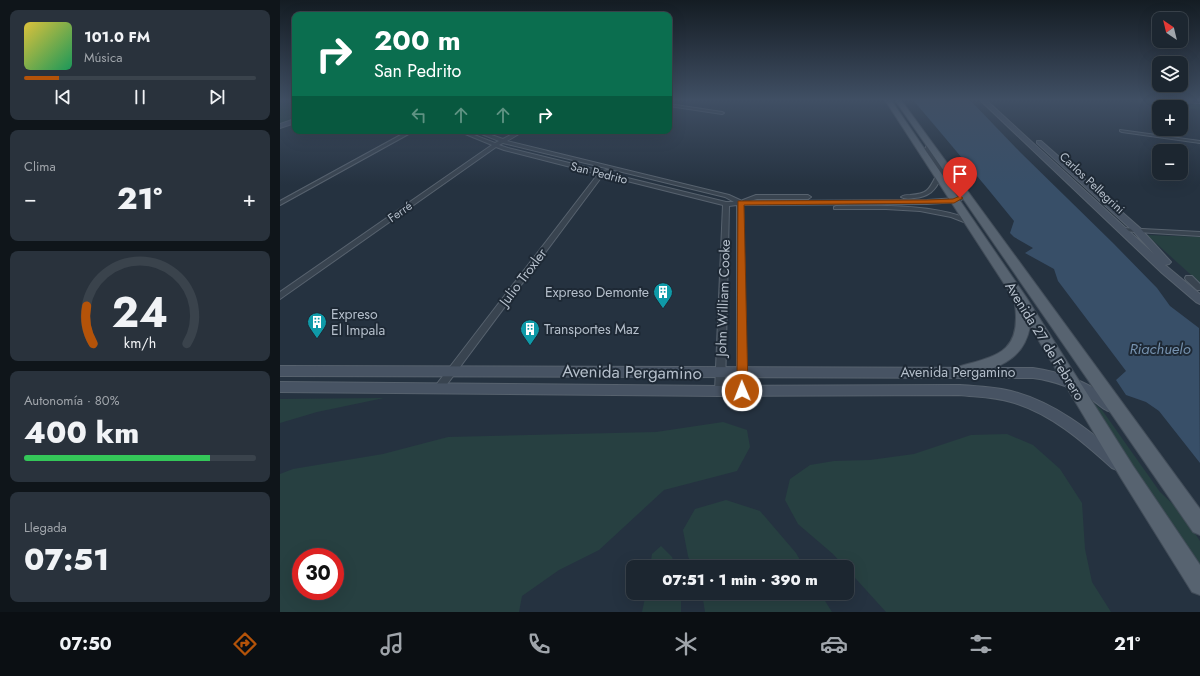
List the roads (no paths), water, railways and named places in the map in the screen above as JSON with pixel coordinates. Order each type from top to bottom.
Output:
[{"type":"main road","name":"Avenida 27 de Febrero","points":[[907,129],[1021,300],[1127,472],[1200,584]]},
{"type":"main road","name":"Avenida 27 de Febrero","points":[[918,129],[1200,526]]},
{"type":"main road","name":"Carlos Pellegrini","points":[[1014,129],[1166,271],[1186,281]]},
{"type":"main road","name":"Carlos Pellegrini","points":[[1025,129],[1138,230],[1166,262],[1186,281],[1200,300]]},
{"type":"main road","points":[[958,372],[980,368],[997,361],[1011,351],[1020,339],[1023,327],[1021,300]]},
{"type":"main road","name":"Avenida Pergamino","points":[[280,371],[1033,372],[1048,374],[1070,380],[1088,390],[1120,414]]},
{"type":"main road","name":"Avenida Pergamino","points":[[280,387],[720,391],[959,390],[993,393],[1036,405],[1054,414],[1091,439],[1127,472]]},
{"type":"street","points":[[1122,131],[1200,142]]},
{"type":"street","points":[[280,203],[406,134]]},
{"type":"street","name":"San Pedrito","points":[[468,134],[495,145],[601,174],[726,204],[954,201]]},
{"type":"street","name":"San Pedrito","points":[[484,134],[503,141],[727,196],[740,203],[755,208],[924,209],[941,211],[969,222]]},
{"type":"street","name":"Ferré","points":[[280,296],[495,145],[516,134]]},
{"type":"street","points":[[930,145],[927,150],[960,198],[954,201]]},
{"type":"street","name":"Julio Troxler","points":[[439,388],[601,174],[610,168]]},
{"type":"street","name":"San Pedrito","points":[[740,203],[756,197],[914,197],[930,192],[934,189],[938,177]]},
{"type":"street","name":"John William Cooke","points":[[740,203],[742,391]]},
{"type":"street","name":"John William Cooke","points":[[720,391],[726,204]]},
{"type":"street","points":[[1123,230],[1200,234]]},
{"type":"street","name":"Carlos Pellegrini","points":[[1186,281],[1200,288]]},
{"type":"water","name":"Riachuelo","points":[[937,129],[997,129],[1157,288],[1170,306],[1199,328],[1200,463],[1159,411],[1146,402],[1126,395],[1116,380],[1126,371],[1058,281],[1054,269],[1025,253],[1033,248],[1010,233],[1014,221]]},
{"type":"place","name":"Expreso Demonte","points":[[663,309]]},
{"type":"place","name":"Expreso El Impala","points":[[317,339]]},
{"type":"place","name":"Transportes Maz","points":[[530,346]]}]
